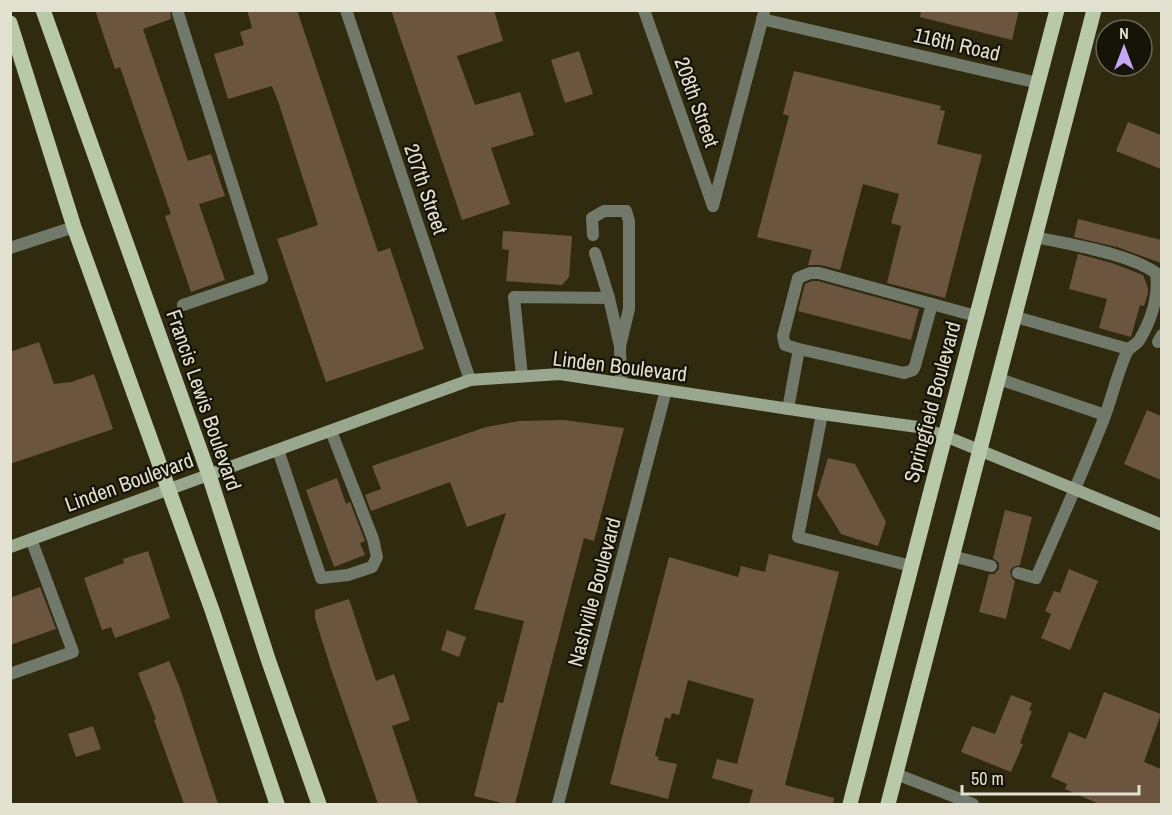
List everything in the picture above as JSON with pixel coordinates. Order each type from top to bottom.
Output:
[{"type":"main road","name":"Francis Lewis Boulevard","points":[[43,10],[209,475],[268,659],[319,804]]},
{"type":"main road","name":"Springfield Boulevard","points":[[850,804],[1057,10]]},
{"type":"main road","points":[[888,804],[1095,10]]},
{"type":"main road","points":[[10,23],[74,227],[212,610],[277,804]]},
{"type":"main road","name":"Linden Boulevard","points":[[10,547],[470,380],[560,374],[918,427],[945,435],[1161,525]]},
{"type":"street","name":"207th Street","points":[[346,10],[470,380]]},
{"type":"street","name":"208th Street","points":[[644,10],[713,206],[763,15]]},
{"type":"street","points":[[178,13],[262,278],[183,305]]},
{"type":"street","name":"116th Road","points":[[763,15],[1038,83]]},
{"type":"street","points":[[593,236],[592,218],[604,211],[626,211],[629,220],[629,309],[620,346]]},
{"type":"street","points":[[10,248],[74,227]]},
{"type":"street","points":[[1017,573],[1036,578],[1076,489],[1128,349],[1138,342],[1156,300],[1156,273],[1146,266],[1102,252],[1036,237]]},
{"type":"street","points":[[595,254],[609,298],[620,346],[621,383]]},
{"type":"street","points":[[932,304],[915,366],[908,372],[904,373],[785,345],[783,336],[798,278],[804,275],[819,273],[976,316]]},
{"type":"street","points":[[522,376],[514,297],[609,298]]},
{"type":"street","points":[[1016,317],[1128,349]]},
{"type":"street","points":[[788,409],[799,349]]},
{"type":"street","points":[[999,379],[1105,415]]},
{"type":"street","name":"Nashville Boulevard","points":[[558,804],[666,390]]},
{"type":"street","points":[[822,414],[798,537],[911,566]]},
{"type":"street","points":[[279,450],[321,578],[372,567],[377,557],[373,539],[331,431]]},
{"type":"street","points":[[10,674],[73,652],[31,539]]},
{"type":"street","points":[[952,556],[991,566]]},
{"type":"street","points":[[896,774],[973,804]]},
{"type":"building","points":[[95,10],[170,10],[171,19],[143,29],[188,161],[211,154],[225,196],[199,204],[225,280],[191,292],[165,216],[171,214],[120,67],[115,69]]},
{"type":"building","points":[[247,10],[297,10],[378,252],[390,248],[424,349],[326,382],[277,239],[318,225],[279,104],[272,86],[228,99],[214,54],[244,45],[240,32],[252,28]]},
{"type":"building","points":[[391,10],[494,10],[503,41],[457,56],[475,105],[520,92],[534,135],[491,148],[510,204],[462,220]]},
{"type":"building","points":[[921,10],[1019,10],[1012,40],[920,17]]},
{"type":"building","points":[[579,51],[593,94],[565,103],[551,60]]},
{"type":"building","points":[[794,71],[941,106],[940,110],[945,111],[937,144],[982,155],[945,298],[887,283],[901,226],[891,223],[899,194],[863,184],[840,270],[821,265],[808,265],[812,250],[757,237],[789,116],[783,114]]},
{"type":"building","points":[[1128,122],[1161,135],[1161,169],[1116,151]]},
{"type":"building","points":[[1078,219],[1161,240],[1161,263],[1117,247],[1074,237]]},
{"type":"building","points":[[503,231],[572,236],[569,277],[562,285],[506,281],[509,250],[502,249]]},
{"type":"building","points":[[1078,254],[1112,263],[1143,275],[1148,293],[1144,306],[1140,305],[1131,337],[1099,328],[1107,299],[1069,289]]},
{"type":"building","points":[[812,281],[919,309],[911,340],[798,311],[805,284]]},
{"type":"building","points":[[39,342],[54,384],[71,382],[94,374],[113,429],[10,464],[10,352]]},
{"type":"building","points":[[1147,410],[1161,416],[1161,480],[1124,464]]},
{"type":"building","points":[[564,420],[624,428],[594,541],[584,538],[515,804],[506,804],[474,796],[498,702],[503,703],[524,621],[474,609],[506,513],[467,527],[450,482],[371,511],[365,495],[381,489],[372,466],[486,427],[520,421]]},
{"type":"building","points":[[828,458],[855,464],[886,522],[878,546],[841,534],[817,495]]},
{"type":"building","points":[[337,478],[346,504],[350,502],[365,541],[360,543],[365,555],[334,567],[306,490]]},
{"type":"building","points":[[1005,510],[1032,517],[1020,565],[1013,567],[1010,571],[1015,581],[1006,619],[979,612],[989,574],[994,574],[999,569],[999,563],[993,558]]},
{"type":"building","points":[[148,551],[170,618],[115,638],[111,627],[102,630],[84,578],[124,563],[123,559]]},
{"type":"building","points":[[769,554],[839,572],[785,785],[834,798],[833,804],[749,804],[753,790],[712,778],[717,759],[737,764],[754,699],[688,680],[679,715],[672,713],[670,719],[665,717],[655,756],[659,757],[658,760],[677,764],[668,799],[610,784],[669,557],[738,577],[741,566],[765,572]]},
{"type":"building","points":[[1069,569],[1098,581],[1070,650],[1041,638],[1051,614],[1045,611],[1054,591],[1060,593]]},
{"type":"building","points":[[40,587],[56,629],[10,645],[10,598]]},
{"type":"building","points":[[349,599],[376,681],[394,674],[410,720],[392,726],[418,804],[378,804],[331,669],[315,618],[315,610]]},
{"type":"building","points":[[447,630],[466,637],[459,657],[441,650]]},
{"type":"building","points":[[169,661],[218,804],[184,804],[154,720],[156,719],[138,673]]},
{"type":"building","points":[[1104,692],[1161,714],[1144,762],[1161,769],[1161,804],[1099,804],[1065,789],[1067,784],[1051,777],[1069,732],[1086,739]]},
{"type":"building","points":[[1011,695],[1032,703],[1029,710],[1032,711],[1020,743],[1023,744],[1011,772],[961,752],[972,726],[995,734]]},
{"type":"building","points":[[93,726],[101,749],[76,757],[68,734]]}]
